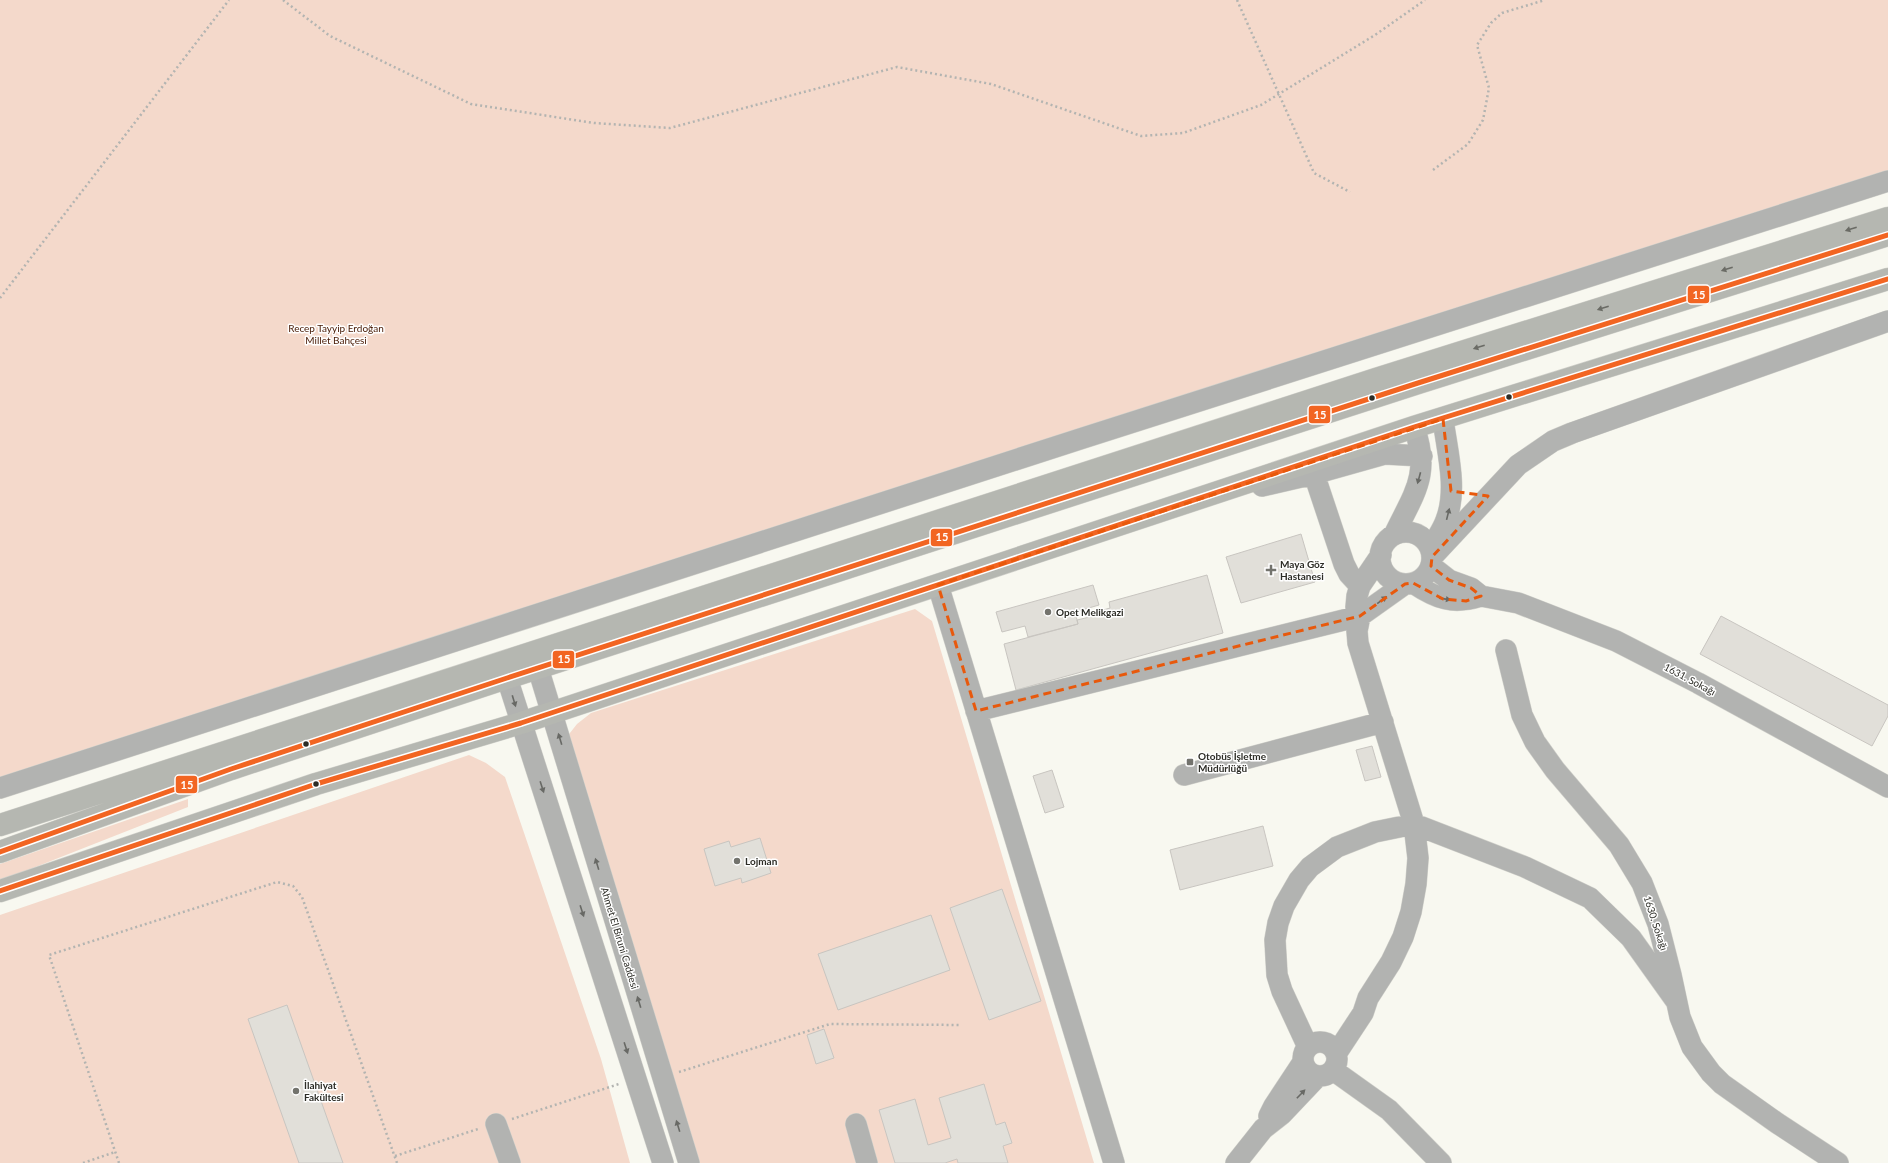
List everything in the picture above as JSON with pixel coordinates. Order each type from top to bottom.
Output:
[{"type":"main road","points":[[0,825],[1361,384],[1888,218]]},
{"type":"main road","points":[[0,852],[231,769],[507,678],[1403,388],[1888,235]]},
{"type":"main road","points":[[0,891],[316,784],[552,713],[1414,427],[1444,419],[1888,279]]},
{"type":"street","points":[[0,788],[1068,443],[1888,181]]},
{"type":"street","points":[[1431,557],[1518,465],[1535,452],[1565,436],[1888,321]]},
{"type":"street","points":[[1863,331],[1888,332]]},
{"type":"street","points":[[976,711],[1360,616],[1424,576],[1446,521],[1450,505],[1451,491],[1444,419]]},
{"type":"street","points":[[1236,1163],[1263,1129],[1274,1106],[1320,1059],[1354,1007],[1368,998],[1391,962],[1403,937],[1411,912],[1416,884],[1418,858],[1414,824],[1358,643],[1357,631],[1360,616],[1356,607],[1360,586],[1381,555],[1385,544],[1394,535],[1418,484],[1422,456],[1414,427]]},
{"type":"street","points":[[1181,505],[1314,474],[1386,454],[1422,456]]},
{"type":"street","points":[[1314,474],[1344,564],[1349,574],[1360,586]]},
{"type":"street","points":[[1451,491],[1474,496],[1488,496]]},
{"type":"street","points":[[1394,535],[1411,533],[1419,536],[1431,557]]},
{"type":"street","points":[[1381,555],[1384,571],[1389,578],[1409,584]]},
{"type":"street","name":"1631. Sokağı","points":[[1431,557],[1450,580],[1471,588],[1481,596],[1518,603],[1616,641],[1698,683],[1888,787]]},
{"type":"street","name":"1631. Sokağı","points":[[1409,584],[1433,596],[1444,599],[1466,601],[1481,596]]},
{"type":"street","points":[[938,585],[1114,1163]]},
{"type":"street","name":"1630. Sokağı","points":[[1506,650],[1522,715],[1535,742],[1555,770],[1619,845],[1642,883],[1660,930],[1676,1001],[1685,1033],[1692,1047],[1711,1073],[1722,1084],[1777,1124],[1838,1163]]},
{"type":"street","name":"Ahmet El Biruni Caddesi","points":[[538,668],[689,1163]]},
{"type":"street","points":[[507,678],[663,1163]]},
{"type":"street","points":[[1184,775],[1383,722]]},
{"type":"street","points":[[1441,1163],[1389,1110],[1320,1059],[1282,991],[1277,975],[1275,940],[1284,906],[1299,880],[1310,867],[1337,847],[1375,832],[1414,824],[1525,867],[1590,898],[1631,938],[1676,1001]]},
{"type":"street","points":[[496,1124],[510,1163]]},
{"type":"street","points":[[856,1124],[867,1163]]},
{"type":"path","points":[[0,298],[229,0]]},
{"type":"path","points":[[283,0],[330,36],[471,104],[594,124],[670,128],[897,67],[991,84],[1141,136],[1183,133],[1261,105],[1375,35],[1425,0]]},
{"type":"path","points":[[1237,0],[1314,173],[1350,192]]},
{"type":"path","points":[[1433,170],[1468,144],[1483,120],[1489,88],[1477,45],[1491,23],[1502,13],[1544,0]]},
{"type":"path","points":[[119,1163],[49,955],[278,882],[293,886],[302,897],[397,1163]]},
{"type":"path","points":[[662,1077],[830,1024],[961,1025]]},
{"type":"path","points":[[395,1156],[636,1079]]},
{"type":"path","points":[[84,1163],[115,1152]]},
{"type":"highlighted area","points":[[1443,419],[1451,491],[1488,496],[1432,557],[1431,566],[1449,580],[1471,588],[1481,596],[1466,601],[1443,599],[1413,583],[1405,584],[1360,616],[976,711],[938,585]]},
{"type":"green space","name":"Recep Tayyip Erdoğan Millet Bahçesi","points":[[0,0],[1888,0],[1888,187],[0,793]]},
{"type":"green space","points":[[915,609],[932,621],[1094,1163],[682,1163],[566,738],[577,724],[591,713]]},
{"type":"green space","points":[[469,755],[486,763],[505,777],[601,1059],[630,1163],[0,1163],[0,915]]},
{"type":"green space","points":[[188,799],[188,807],[0,881],[0,864]]},
{"type":"building","name":"Maya Göz Hastanesi","points":[[1301,534],[1315,582],[1241,603],[1226,557]]},
{"type":"building","points":[[1207,575],[1223,633],[1016,690],[1004,644],[1078,624],[1077,620],[1094,616],[1093,613],[1110,608],[1109,602]]},
{"type":"building","points":[[1093,585],[1099,605],[1075,612],[1078,624],[1028,637],[1025,626],[1002,632],[996,612]]},
{"type":"building","points":[[1721,616],[1888,705],[1888,716],[1872,746],[1700,654]]},
{"type":"building","points":[[1372,746],[1381,777],[1365,781],[1356,750]]},
{"type":"building","points":[[1052,770],[1064,807],[1045,813],[1033,776]]},
{"type":"building","points":[[1263,826],[1273,866],[1180,890],[1170,850]]},
{"type":"building","name":"Lojman","points":[[760,838],[771,873],[742,883],[741,878],[715,886],[704,849],[729,841],[731,847]]},
{"type":"building","points":[[1002,889],[1041,1001],[989,1020],[950,908]]},
{"type":"building","points":[[931,915],[950,970],[838,1010],[818,954]]},
{"type":"building","name":"İlahiyat Fakültesi","points":[[287,1005],[343,1163],[299,1163],[248,1019]]},
{"type":"building","points":[[824,1029],[834,1058],[816,1064],[807,1035]]},
{"type":"building","points":[[984,1084],[996,1125],[1005,1122],[1012,1143],[1003,1146],[1008,1163],[958,1163],[957,1159],[945,1163],[895,1163],[879,1110],[915,1099],[928,1145],[951,1138],[939,1098]]},
{"type":"transit line","name":"15","points":[[0,852],[231,769],[507,678],[1418,383],[1888,235]]},
{"type":"transit line","name":"15","points":[[0,891],[316,784],[521,723],[1414,427],[1888,279]]},
{"type":"place","name":"Maya Göz Hastanesi","points":[[1271,570]]},
{"type":"place","name":"Opet Melikgazi","points":[[1048,612]]},
{"type":"place","name":"Otobüs İşletme Müdürlüğü","points":[[1190,762]]},
{"type":"place","name":"Lojman","points":[[737,861]]},
{"type":"place","name":"İlahiyat Fakültesi","points":[[296,1091]]}]
